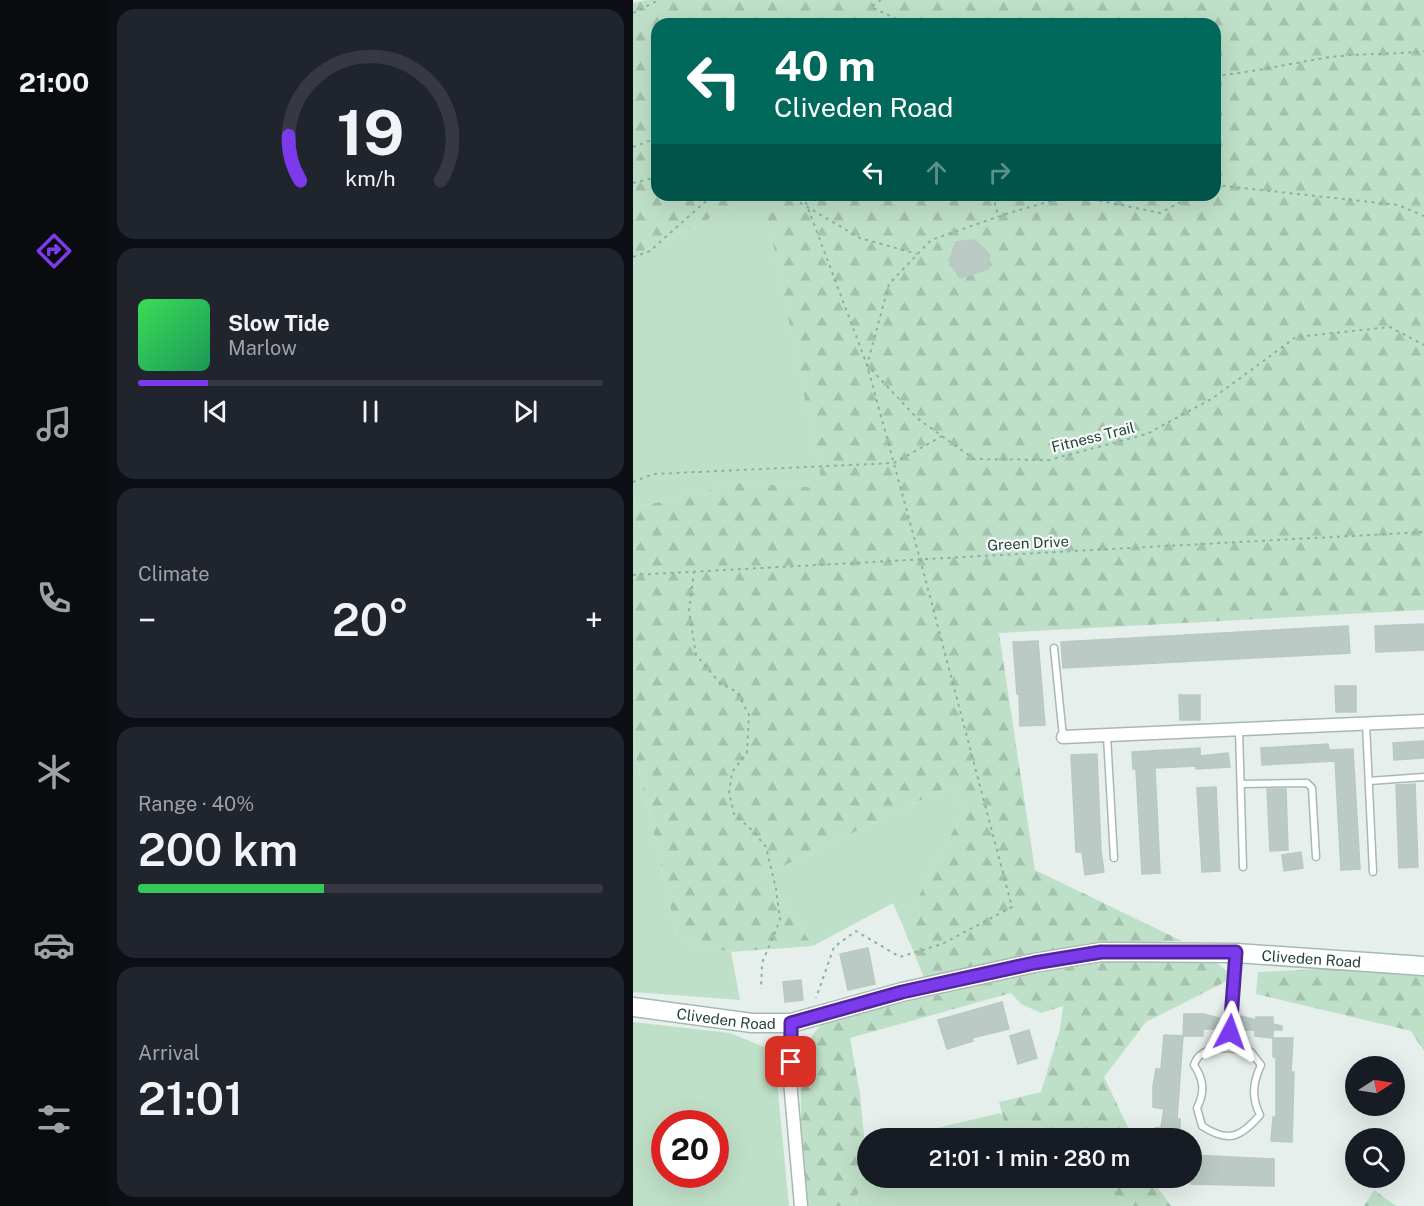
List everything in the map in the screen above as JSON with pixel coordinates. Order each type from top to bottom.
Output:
[{"type":"street","points":[[1063,737],[1424,721]]},
{"type":"street","name":"Cliveden Road","points":[[633,1007],[752,1023],[791,1023],[902,992],[1034,963],[1101,952],[1236,952],[1424,966]]},
{"type":"street","points":[[791,1023],[790,1081],[801,1206]]},
{"type":"lane","points":[[1054,648],[1063,737]]},
{"type":"lane","points":[[1369,723],[1373,872]]},
{"type":"lane","points":[[1239,730],[1243,867]]},
{"type":"lane","points":[[1107,736],[1115,858]]},
{"type":"lane","points":[[1369,781],[1424,777]]},
{"type":"lane","points":[[1241,784],[1307,783],[1312,788],[1316,857]]},
{"type":"lane","points":[[1229,1048],[1236,952]]},
{"type":"lane","points":[[1229,1048],[1251,1052],[1261,1065],[1254,1080],[1254,1103],[1260,1115],[1246,1131],[1229,1136],[1217,1136],[1202,1126],[1197,1108],[1203,1096],[1202,1076],[1194,1065],[1195,1060],[1209,1049],[1229,1048]]},
{"type":"path","points":[[633,13],[659,0]]},
{"type":"path","points":[[881,0],[871,7],[895,18]]},
{"type":"path","points":[[1221,75],[1249,73],[1332,57],[1424,51]]},
{"type":"path","points":[[633,147],[651,140]]},
{"type":"path","points":[[633,183],[651,178]]},
{"type":"path","points":[[1221,186],[1398,205],[1424,216]]},
{"type":"path","points":[[633,257],[650,251],[708,201]]},
{"type":"path","points":[[796,201],[860,238],[917,254]]},
{"type":"path","points":[[805,201],[867,365],[1012,907],[942,944],[900,957],[856,931],[834,947],[820,982],[810,1019]]},
{"type":"path","points":[[994,201],[998,216]]},
{"type":"path","points":[[867,365],[889,284],[931,240],[998,216],[1051,201]]},
{"type":"path","points":[[1101,201],[1160,213],[1183,201]]},
{"type":"path","name":"Fitness Trail","points":[[867,365],[917,418],[974,459],[1049,460],[1147,435],[1213,398],[1296,337],[1390,327],[1424,345]]},
{"type":"path","points":[[633,482],[653,474],[894,463],[942,436]]},
{"type":"path","name":"Green Drive","points":[[633,575],[1424,532]]},
{"type":"path","points":[[694,571],[689,610],[696,655],[720,683],[738,692],[749,715],[747,753],[732,772],[729,793],[733,814],[753,831],[766,847],[776,889],[780,920],[762,963],[761,989]]},
{"type":"green space","points":[[646,0],[1424,0],[1424,610],[999,633],[1035,870],[1182,941],[1095,944],[1002,961],[925,980],[903,926],[963,812],[950,786],[765,875],[813,946],[731,952],[678,941],[633,742],[633,501],[638,507],[738,483],[823,488],[764,201],[1221,201],[1221,18],[651,18],[651,201],[746,201],[633,256],[633,3]]},
{"type":"green space","points":[[746,201],[764,201],[824,489],[738,483],[638,507],[633,501],[633,256]]},
{"type":"green space","points":[[633,742],[678,941],[731,952],[740,1000],[633,992]]},
{"type":"green space","points":[[950,786],[963,812],[903,926],[893,903],[813,946],[765,875]]},
{"type":"green space","points":[[1098,959],[1217,963],[1227,971],[1227,981],[1146,1022],[1104,1077],[1128,1128],[1036,1128],[1029,1122],[1004,1121],[999,1102],[1041,1092],[1060,1029],[1063,1006],[1041,1013],[1021,1004],[1011,993],[850,1038],[863,1128],[857,1128],[859,1188],[856,1206],[807,1206],[801,1118],[802,1070],[805,1051],[811,1037],[826,1020]]},
{"type":"green space","points":[[1424,964],[1424,1051],[1411,1031],[1256,994],[1258,972]]},
{"type":"green space","points":[[633,1022],[730,1033],[774,1051],[789,1206],[633,1206]]},
{"type":"green space","points":[[1000,1113],[1007,1121],[1029,1122],[1036,1128],[938,1128]]},
{"type":"green space","points":[[859,1188],[1106,1188],[1124,1206],[856,1206]]},
{"type":"green space","points":[[1106,1188],[1158,1188],[1171,1206],[1124,1206]]},
{"type":"green space","points":[[1374,1190],[1396,1206],[1364,1206]]},
{"type":"building","points":[[975,240],[990,255],[988,269],[960,278],[949,261],[956,242]]},
{"type":"building","points":[[1424,624],[1424,650],[1376,652],[1375,626]]},
{"type":"building","points":[[1348,626],[1350,653],[1063,668],[1061,642]]},
{"type":"building","points":[[1038,641],[1045,725],[1020,726],[1013,642]]},
{"type":"building","points":[[1335,686],[1356,686],[1356,712],[1336,712]]},
{"type":"building","points":[[1179,695],[1200,695],[1200,720],[1180,720]]},
{"type":"building","points":[[1424,741],[1424,758],[1394,760],[1393,743]]},
{"type":"building","points":[[1328,744],[1329,750],[1353,749],[1360,869],[1341,870],[1335,761],[1262,765],[1261,748]]},
{"type":"building","points":[[1200,748],[1200,756],[1228,753],[1230,767],[1155,768],[1160,873],[1142,874],[1136,769],[1133,769],[1132,752]]},
{"type":"building","points":[[1097,754],[1104,872],[1085,875],[1082,852],[1076,852],[1071,755]]},
{"type":"building","points":[[1415,784],[1418,867],[1399,868],[1396,785]]},
{"type":"building","points":[[1216,787],[1220,871],[1202,872],[1197,788]]},
{"type":"building","points":[[1267,789],[1286,789],[1288,850],[1270,851]]},
{"type":"building","points":[[1301,852],[1303,868],[1284,871],[1282,855]]},
{"type":"building","points":[[868,948],[875,984],[848,990],[840,954]]},
{"type":"building","points":[[801,980],[803,1000],[785,1002],[783,982]]},
{"type":"building","points":[[1002,1002],[1009,1029],[972,1038],[973,1041],[947,1049],[938,1020]]},
{"type":"building","points":[[1184,1014],[1204,1014],[1219,1018],[1218,1029],[1203,1029],[1203,1036],[1183,1036]]},
{"type":"building","points":[[1241,1016],[1256,1020],[1256,1017],[1273,1017],[1273,1024],[1282,1026],[1282,1030],[1273,1030],[1273,1038],[1255,1036],[1255,1030],[1240,1030]]},
{"type":"building","points":[[1029,1030],[1037,1058],[1018,1064],[1010,1036]]},
{"type":"building","points":[[1164,1035],[1183,1036],[1177,1119],[1180,1119],[1180,1128],[1155,1128],[1161,1127],[1164,1109],[1153,1107],[1156,1069],[1161,1069]]},
{"type":"building","points":[[1273,1038],[1293,1038],[1292,1142],[1271,1141],[1273,1117],[1276,1117],[1276,1057],[1273,1057]]},
{"type":"building","points":[[1202,1156],[1274,1159],[1274,1186],[1202,1184]]},
{"type":"route","points":[[791,1062],[791,1023],[902,992],[1034,963],[1101,952],[1236,952],[1230,1032]]}]
